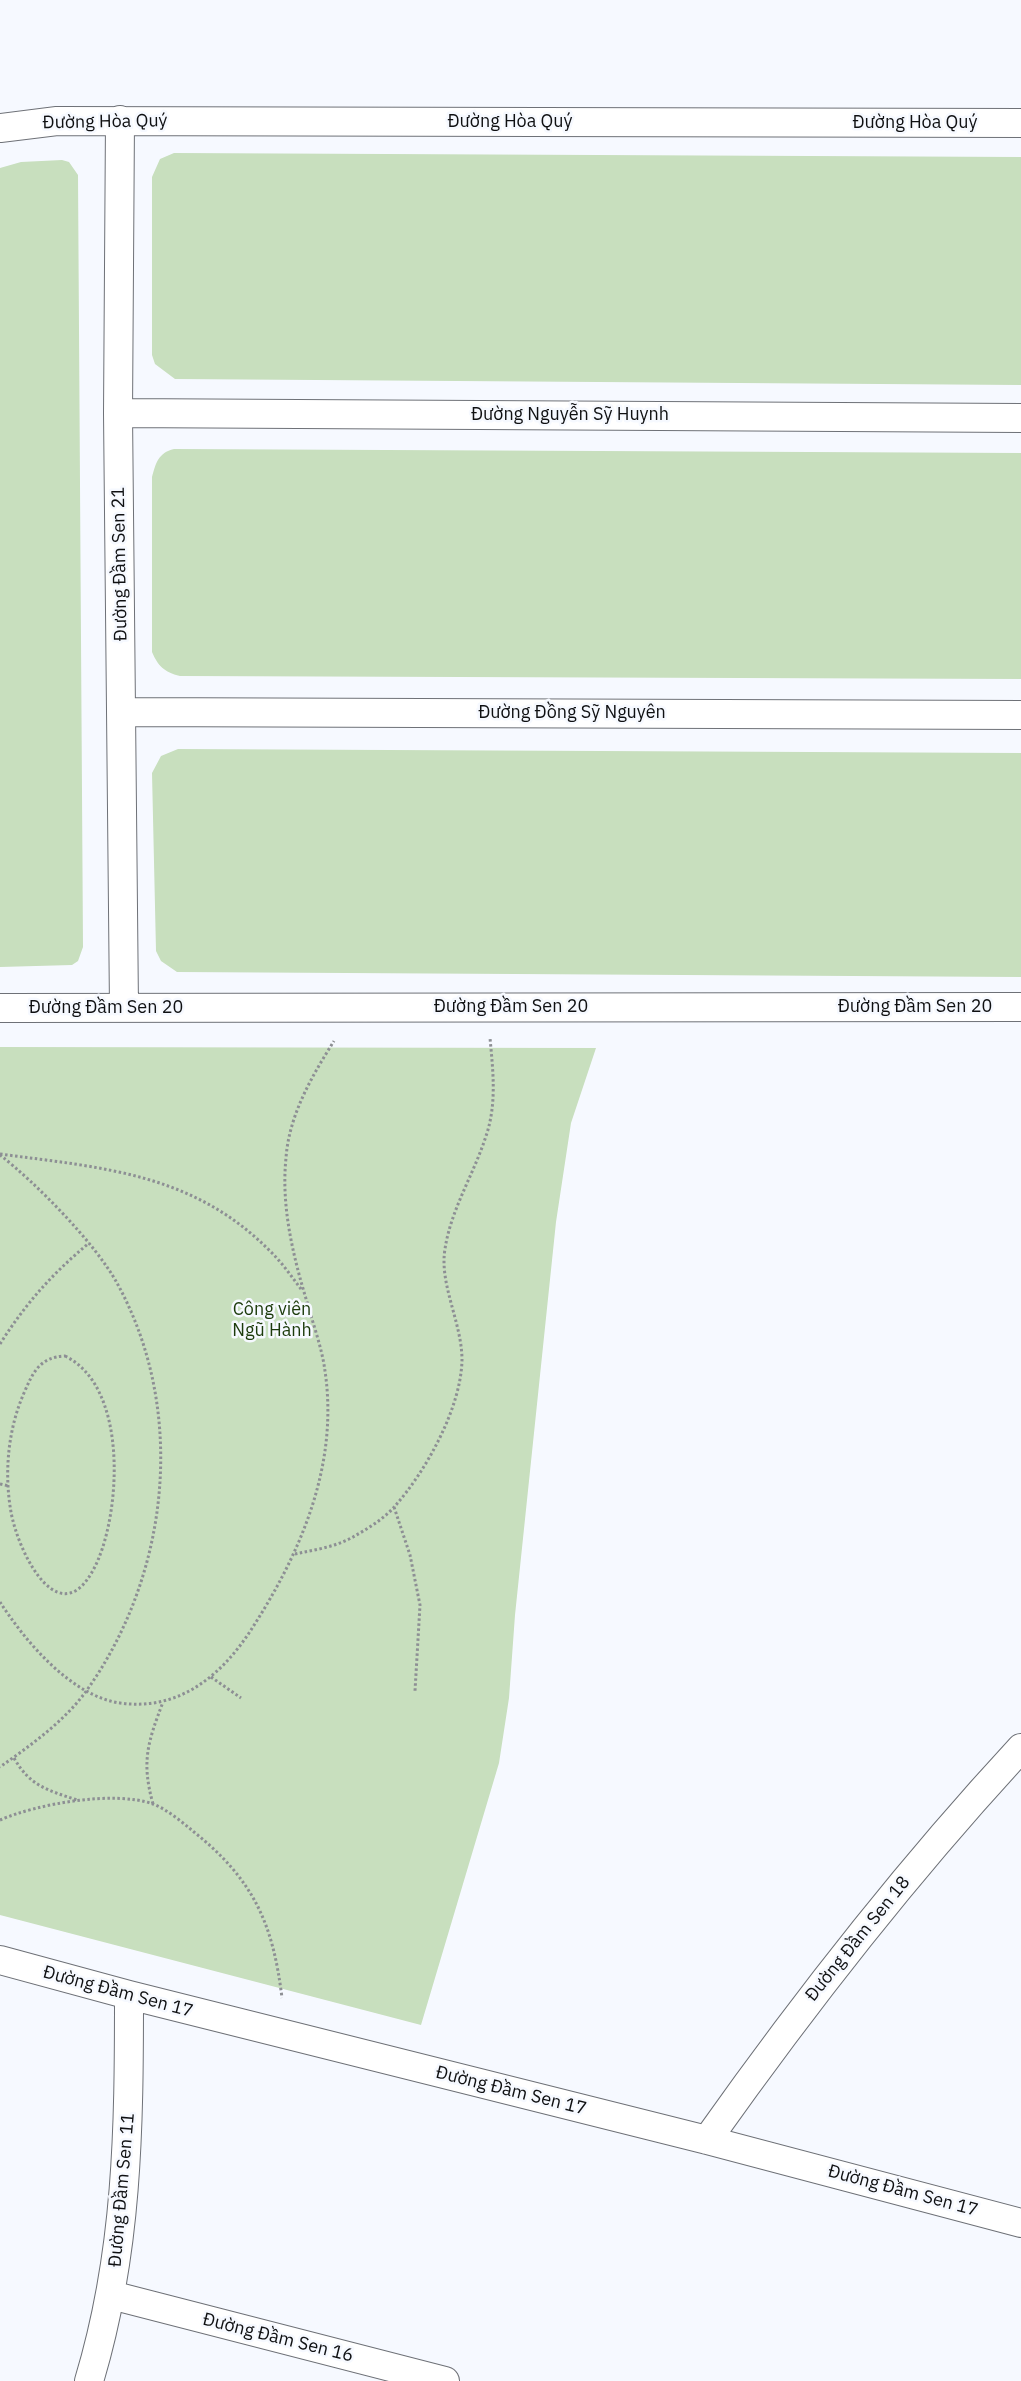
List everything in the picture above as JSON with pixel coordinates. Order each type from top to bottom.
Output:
[{"type":"street","name":"Đường Hòa Quý","points":[[0,128],[57,121],[120,120],[1021,123]]},
{"type":"street","name":"Đường Đầm Sen 21","points":[[120,120],[118,413],[124,1008]]},
{"type":"street","name":"Đường Nguyễn Sỹ Huynh","points":[[118,413],[1021,418]]},
{"type":"street","name":"Đường Đồng Sỹ Nguyên","points":[[122,712],[1021,715]]},
{"type":"street","name":"Đường Đầm Sen 20","points":[[0,1008],[1021,1007]]},
{"type":"street","name":"Đường Đầm Sen 18","points":[[707,2140],[783,2033],[866,1925],[973,1800],[1021,1748]]},
{"type":"street","name":"Đường Đầm Sen 17","points":[[0,1960],[129,1995],[707,2140],[1021,2222]]},
{"type":"street","name":"Đường Đầm Sen 11","points":[[89,2381],[111,2295],[127,2160],[129,1995]]},
{"type":"street","name":"Đường Đầm Sen 16","points":[[111,2295],[445,2381]]},
{"type":"path","points":[[0,1602],[15,1625],[44,1658],[86,1691],[112,1702],[139,1705],[163,1702],[194,1690],[211,1677],[243,1642],[264,1609],[294,1554],[312,1508],[324,1458],[327,1418],[325,1370],[303,1291],[285,1194],[286,1156],[292,1123],[309,1084],[338,1034]]},
{"type":"path","points":[[294,1554],[328,1547],[352,1538],[375,1523],[394,1507],[416,1478],[445,1426],[457,1392],[462,1362],[460,1331],[450,1299],[444,1252],[449,1225],[484,1142],[493,1107],[494,1077],[489,1034]]},
{"type":"path","points":[[0,1155],[104,1168],[134,1174],[194,1195],[248,1232],[273,1254],[303,1291]]},
{"type":"path","points":[[0,1155],[52,1204],[89,1243],[117,1282],[138,1327],[152,1378],[160,1429],[162,1480],[157,1526],[145,1570],[111,1650],[86,1691],[61,1718],[14,1758],[0,1767]]},
{"type":"path","points":[[0,1344],[32,1297],[55,1271],[89,1243]]},
{"type":"path","points":[[52,1356],[65,1356],[78,1362],[90,1374],[102,1401],[111,1432],[114,1496],[108,1527],[98,1559],[88,1580],[76,1593],[65,1595],[56,1592],[40,1577],[26,1558],[11,1510],[9,1486],[10,1440],[14,1415],[29,1381],[40,1365],[52,1356]]},
{"type":"path","points":[[0,1484],[9,1486]]},
{"type":"path","points":[[394,1507],[410,1555],[420,1605],[415,1691]]},
{"type":"path","points":[[211,1677],[241,1698]]},
{"type":"path","points":[[153,1804],[148,1785],[147,1745],[163,1702]]},
{"type":"path","points":[[14,1758],[27,1778],[36,1784],[80,1801]]},
{"type":"path","points":[[0,1820],[37,1807],[80,1801],[122,1799],[153,1804],[177,1818],[228,1863],[247,1887],[261,1911],[272,1938],[282,1998]]},
{"type":"green space","points":[[174,153],[1021,157],[1021,385],[175,379],[155,364],[152,355],[152,177],[160,159]]},
{"type":"green space","points":[[62,160],[69,162],[78,175],[83,947],[78,961],[72,965],[0,967],[0,168],[21,162]]},
{"type":"green space","points":[[174,449],[1021,453],[1021,679],[180,676],[162,668],[152,652],[152,477],[156,463],[161,456]]},
{"type":"green space","points":[[178,749],[1021,753],[1021,977],[177,972],[161,961],[156,951],[152,773],[161,756]]},
{"type":"green space","name":"Công viên Ngũ Hành","points":[[0,1047],[596,1048],[571,1123],[556,1222],[515,1615],[509,1698],[499,1763],[421,2025],[0,1915]]}]
